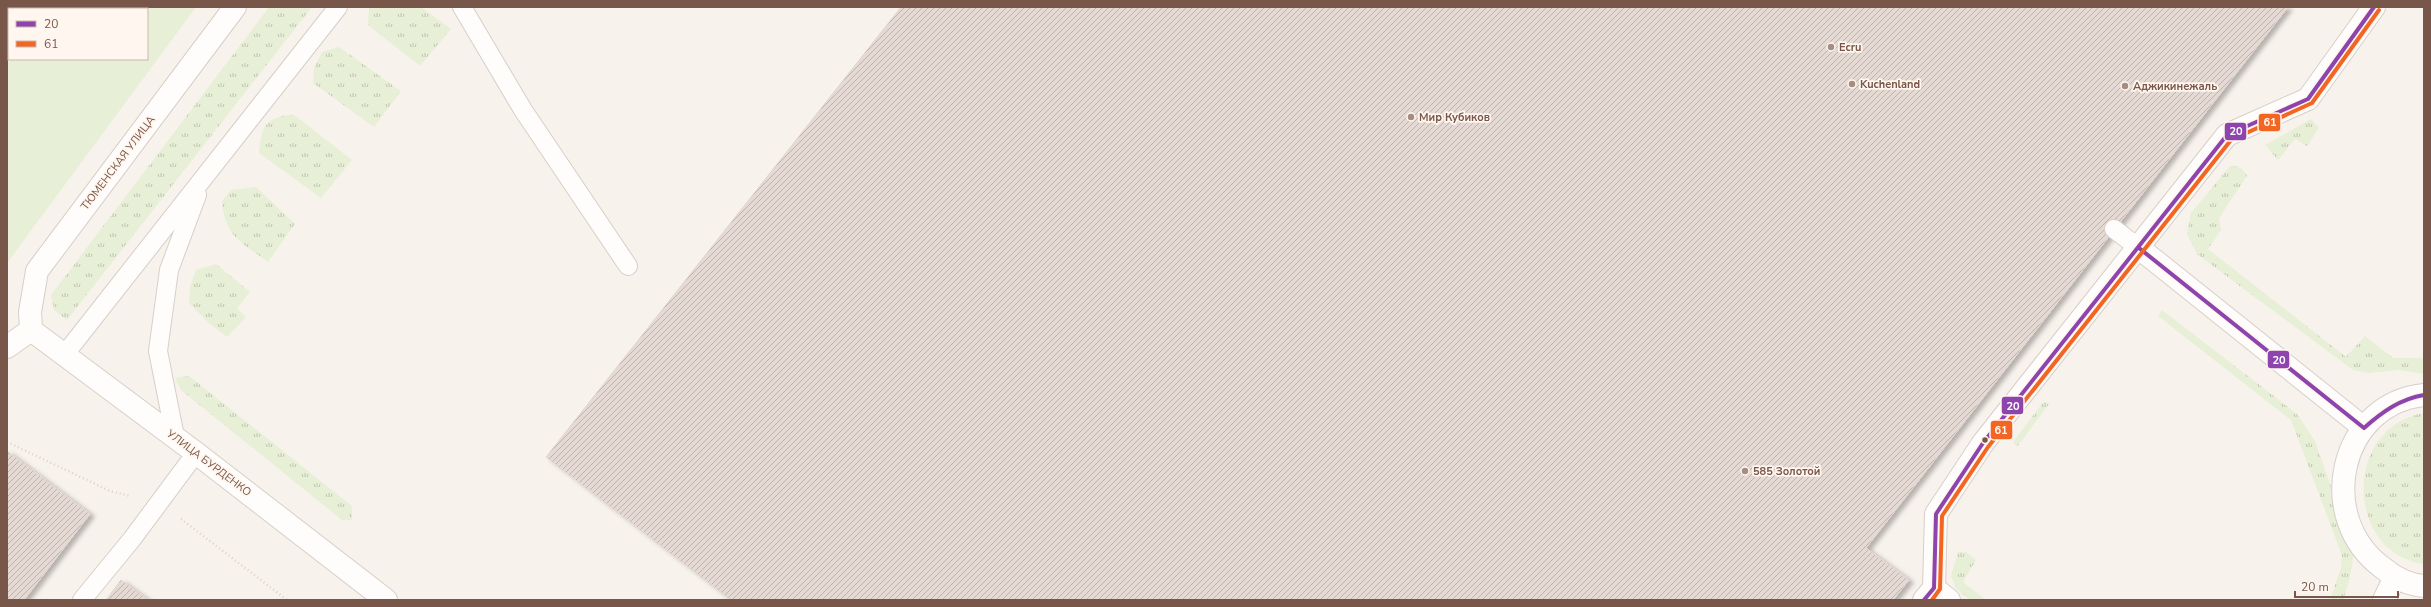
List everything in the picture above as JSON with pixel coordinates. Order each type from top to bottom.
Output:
[{"type":"street","name":"ТЮМЕНСКАЯ УЛИЦА","points":[[31,330],[30,312],[37,271],[235,7]]},
{"type":"street","points":[[1936,596],[1936,514],[1983,443],[2090,306],[2139,248],[2227,135],[2308,99],[2374,7]]},
{"type":"street","points":[[2139,248],[2364,428]]},
{"type":"street","points":[[7,347],[31,330]]},
{"type":"street","name":"УЛИЦА БУРДЕНКО","points":[[31,330],[175,437],[386,600]]},
{"type":"street","points":[[2424,395],[2414,396],[2387,408],[2364,428],[2349,452],[2342,480],[2344,510],[2354,537],[2371,560],[2395,577],[2424,586]]},
{"type":"street","points":[[2384,600],[2395,577]]},
{"type":"lane","points":[[65,354],[338,7]]},
{"type":"lane","points":[[462,7],[522,110],[628,266]]},
{"type":"lane","points":[[175,437],[158,351],[169,270],[204,178]]},
{"type":"lane","points":[[2114,229],[2139,248]]},
{"type":"lane","points":[[82,600],[132,539],[196,453]]},
{"type":"green space","points":[[7,7],[196,7],[7,263]]},
{"type":"green space","points":[[269,7],[312,7],[67,320],[54,310],[51,295]]},
{"type":"green space","points":[[369,7],[421,7],[451,29],[420,66],[368,25]]},
{"type":"green space","points":[[339,47],[401,91],[374,127],[313,83],[314,68],[322,52]]},
{"type":"green space","points":[[293,114],[352,160],[321,198],[259,153],[263,130],[266,125],[276,118]]},
{"type":"green space","points":[[2311,119],[2319,128],[2307,146],[2295,139],[2278,160],[2265,145]]},
{"type":"green space","points":[[2230,166],[2240,168],[2247,176],[2219,218],[2221,230],[2208,249],[2346,357],[2365,336],[2393,358],[2424,358],[2424,374],[2399,370],[2368,373],[2353,370],[2197,254],[2187,234],[2191,213]]},
{"type":"green space","points":[[256,187],[295,224],[268,262],[236,238],[227,223],[222,201],[231,190]]},
{"type":"green space","points":[[216,264],[250,292],[237,308],[246,317],[227,337],[210,324],[189,303],[190,286],[196,270]]},
{"type":"green space","points":[[2162,310],[2297,414],[2315,441],[2354,553],[2349,582],[2343,600],[2330,600],[2341,568],[2342,555],[2291,420],[2158,316]]},
{"type":"green space","points":[[189,376],[352,506],[352,520],[342,520],[181,390],[175,378]]},
{"type":"green space","points":[[2044,401],[2049,404],[2017,447],[2013,442]]},
{"type":"green space","points":[[2424,413],[2424,564],[2398,555],[2379,538],[2367,515],[2364,489],[2367,464],[2379,441],[2397,423]]},
{"type":"green space","points":[[1958,552],[1966,552],[1976,560],[1963,582],[1986,600],[1970,600],[1956,589],[1951,576]]},
{"type":"building","points":[[901,7],[2288,7],[1866,548],[1909,580],[1893,600],[731,600],[546,457]]},
{"type":"building","points":[[7,451],[90,514],[24,600],[7,600]]},
{"type":"building","points":[[121,580],[148,600],[106,600]]},
{"type":"transit line","name":"20","points":[[1924,600],[1934,588],[1936,514],[1983,443],[2227,135],[2308,99],[2374,7]]},
{"type":"transit line","name":"61","points":[[1932,600],[1940,589],[1942,516],[1988,447],[2231,140],[2312,103],[2379,10]]},
{"type":"transit line","name":"20","points":[[2139,248],[2364,428],[2399,403],[2424,395]]},
{"type":"place","name":"Ecru","points":[[1831,47]]},
{"type":"place","name":"Kuchenland","points":[[1852,84]]},
{"type":"place","name":"Аджикинежаль","points":[[2125,86]]},
{"type":"place","name":"Мир Кубиков","points":[[1411,117]]},
{"type":"place","name":"585 Золотой","points":[[1745,471]]}]
